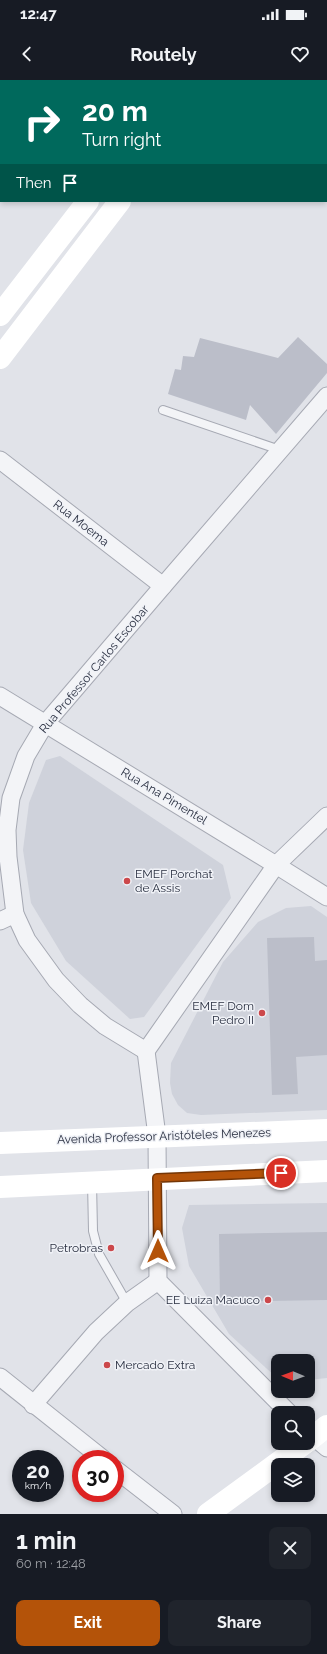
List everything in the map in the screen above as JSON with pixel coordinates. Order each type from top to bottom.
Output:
[{"type":"main road","points":[[0,315],[87,202]]},
{"type":"main road","points":[[0,358],[119,202]]},
{"type":"main road","name":"Avenida Professor Aristóteles Menezes","points":[[0,1143],[327,1130]]},
{"type":"main road","points":[[0,1187],[157,1178],[327,1171]]},
{"type":"main road","points":[[208,1514],[298,1450]]},
{"type":"street","name":"Rua Professor Carlos Escobar","points":[[146,1052],[105,1026],[80,1005],[56,980],[27,940],[7,918],[7,830],[11,798],[26,756],[45,724],[162,586],[327,396]]},
{"type":"street","name":"Rua Moema","points":[[0,460],[162,586]]},
{"type":"street","name":"Rua Ana Pimentel","points":[[0,696],[327,897]]},
{"type":"street","points":[[282,1406],[158,1281],[157,1136],[146,1052],[276,865],[327,816]]},
{"type":"street","points":[[33,1404],[96,1332],[127,1303],[158,1281]]},
{"type":"street","points":[[0,1377],[91,1450]]},
{"type":"street","points":[[124,1476],[173,1514]]},
{"type":"lane","points":[[163,410],[280,450]]},
{"type":"lane","points":[[92,1182],[93,1231],[98,1254],[127,1303]]},
{"type":"shaded area","name":"EMEF Porchat de Assis","points":[[60,756],[223,865],[231,898],[144,1017],[130,1019],[66,961],[31,903],[23,850],[29,803],[46,760]]},
{"type":"shaded area","name":"EMEF Dom Pedro II","points":[[311,906],[327,917],[327,1110],[201,1115],[187,1113],[178,1105],[172,1094],[170,1083],[171,1063],[223,962],[258,922],[286,908]]},
{"type":"shaded area","name":"EE Luiza Macuco","points":[[327,1203],[327,1378],[315,1379],[315,1354],[271,1354],[271,1373],[229,1334],[189,1266],[182,1228],[189,1205]]},
{"type":"building","points":[[298,337],[327,364],[327,373],[276,434],[250,405],[246,420],[168,394],[175,369],[181,370],[183,356],[194,357],[200,338],[278,358]]},
{"type":"building","points":[[314,937],[315,961],[327,960],[327,1055],[296,1057],[298,1094],[272,1095],[267,938]]},
{"type":"building","points":[[327,1232],[327,1300],[220,1302],[219,1234]]},
{"type":"place","name":"EMEF Porchat de Assis","points":[[127,881]]},
{"type":"place","name":"EMEF Dom Pedro II","points":[[262,1013]]},
{"type":"place","name":"Petrobras","points":[[111,1248]]},
{"type":"place","name":"EE Luiza Macuco","points":[[268,1300]]},
{"type":"place","name":"Mercado Extra","points":[[107,1365]]},
{"type":"route","points":[[158,1251],[157,1178],[281,1173]]}]
